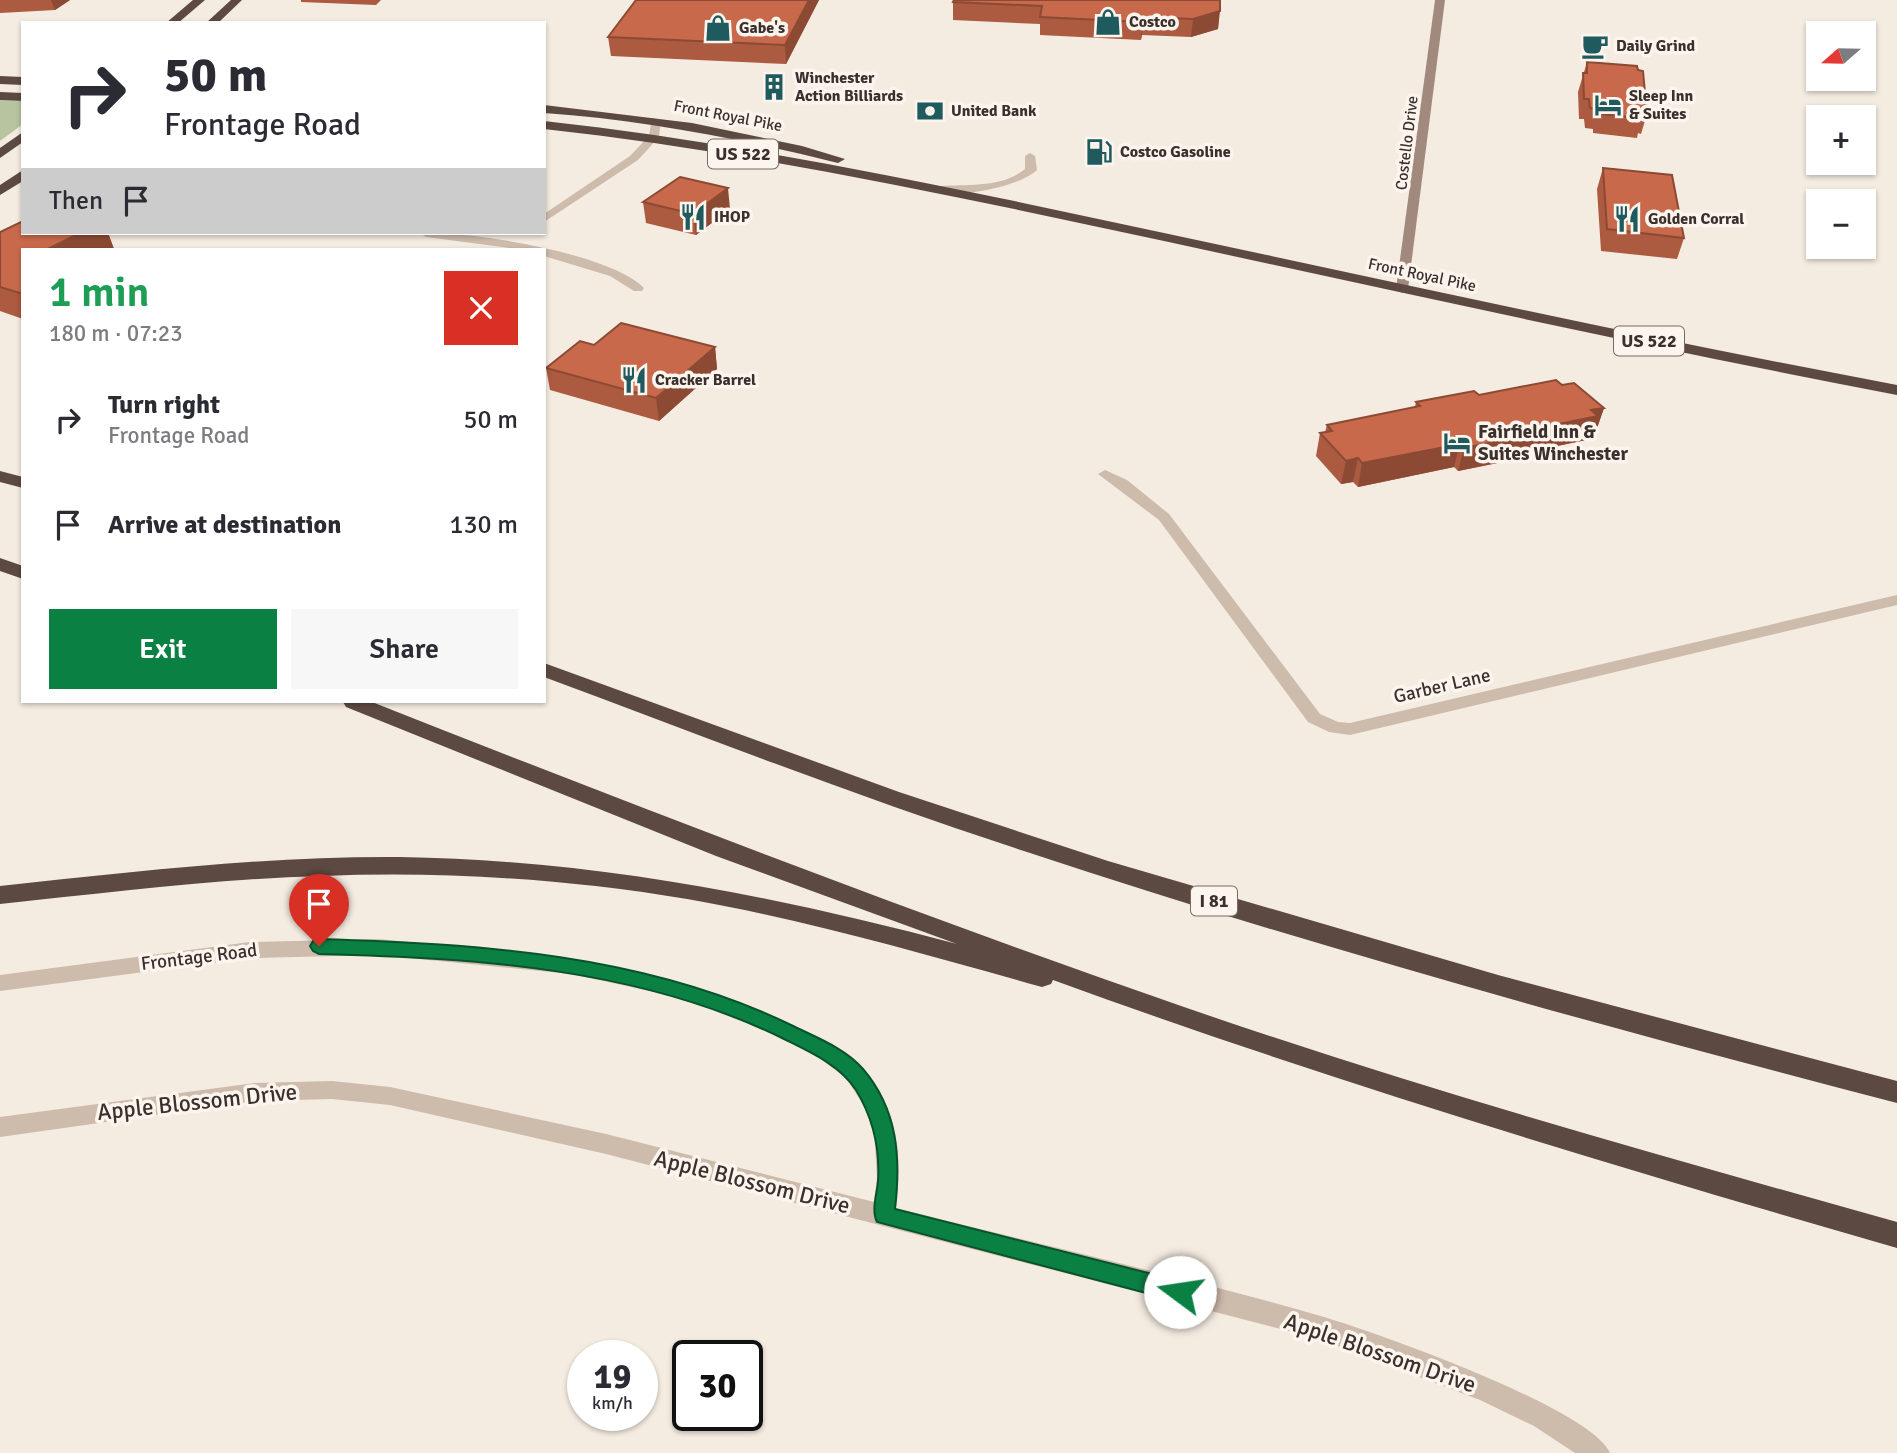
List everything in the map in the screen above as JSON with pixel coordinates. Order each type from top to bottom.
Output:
[{"type":"highway","points":[[174,21],[200,0]]},
{"type":"highway","points":[[213,21],[237,0]]},
{"type":"highway","points":[[0,80],[21,81]]},
{"type":"highway","points":[[0,96],[21,97]]},
{"type":"highway","name":"Front Royal Pike","points":[[546,109],[656,120],[786,145],[941,189]]},
{"type":"highway","name":"Front Royal Pike","points":[[546,125],[654,137],[941,189],[1792,371],[1897,390]]},
{"type":"highway","points":[[0,154],[21,138]]},
{"type":"highway","points":[[0,191],[21,175]]},
{"type":"highway","points":[[0,475],[21,482]]},
{"type":"highway","points":[[0,565],[21,572]]},
{"type":"highway","name":"I 81","points":[[546,671],[893,797],[1100,867],[1559,1003],[1897,1092]]},
{"type":"highway","points":[[356,703],[724,850],[1178,1015],[1564,1138],[1897,1235]]},
{"type":"highway","points":[[0,895],[155,879],[324,867],[486,870],[584,878],[691,893],[819,919],[1178,1015]]},
{"type":"street","name":"Costello Drive","points":[[1402,289],[1440,0]]},
{"type":"street","points":[[546,218],[634,158],[654,137],[656,120]]},
{"type":"street","points":[[941,189],[994,184],[1020,178],[1031,170],[1030,156]]},
{"type":"street","points":[[442,235],[530,248]]},
{"type":"street","points":[[514,244],[524,235]]},
{"type":"street","points":[[546,253],[614,272],[638,288]]},
{"type":"street","name":"Garber Lane","points":[[1105,474],[1122,483],[1164,517],[1314,718],[1335,728],[1350,729],[1897,600]]},
{"type":"street","name":"Frontage Road","points":[[0,983],[250,950],[355,947],[429,950],[571,965],[684,990],[762,1019],[826,1051],[854,1072],[875,1104],[885,1127],[888,1178],[884,1216]]},
{"type":"street","name":"Apple Blossom Drive","points":[[0,1127],[255,1092],[332,1090],[390,1096],[606,1144],[1319,1327],[1488,1391],[1546,1418],[1597,1453]]},
{"type":"green space","points":[[0,100],[21,101],[21,125],[0,141]]},
{"type":"building","name":"Gabe's","points":[[636,0],[809,0],[785,45],[608,37]]},
{"type":"building","points":[[1220,0],[1220,11],[1193,19],[1143,17],[1142,22],[1040,17],[1042,6],[953,2]]},
{"type":"building","points":[[1587,62],[1637,66],[1638,70],[1643,71],[1647,114],[1643,113],[1643,118],[1599,114],[1598,109],[1590,108],[1589,99],[1584,99],[1583,73],[1587,73]]},
{"type":"building","points":[[1603,168],[1672,175],[1684,238],[1607,229]]},
{"type":"building","points":[[680,177],[728,188],[693,214],[643,202]]},
{"type":"building","points":[[21,222],[21,235],[76,235],[50,248],[21,248],[21,293],[0,287],[0,232]]},
{"type":"building","points":[[621,323],[715,347],[656,398],[546,368],[580,341],[594,345]]},
{"type":"building","points":[[1556,380],[1562,385],[1574,383],[1604,408],[1591,410],[1598,416],[1519,432],[1523,436],[1464,448],[1460,444],[1362,463],[1358,458],[1346,461],[1320,433],[1332,431],[1327,425],[1420,406],[1416,402],[1474,391],[1479,395]]},
{"type":"place","name":"Costco","points":[[1108,22]]},
{"type":"place","name":"Gabe's","points":[[718,28]]},
{"type":"place","name":"Daily Grind","points":[[1595,46]]},
{"type":"place","name":"Winchester Action Billiards","points":[[774,87]]},
{"type":"place","name":"Sleep Inn & Suites","points":[[1608,105]]},
{"type":"place","name":"United Bank","points":[[930,111]]},
{"type":"place","name":"Costco Gasoline","points":[[1099,152]]},
{"type":"place","name":"IHOP","points":[[693,217]]},
{"type":"place","name":"Golden Corral","points":[[1627,219]]},
{"type":"place","name":"Cracker Barrel","points":[[634,380]]},
{"type":"place","name":"Fairfield Inn & Suites Winchester","points":[[1457,443]]},
{"type":"route","points":[[319,946],[429,950],[571,965],[684,990],[747,1012],[826,1051],[854,1072],[863,1085],[885,1127],[888,1178],[884,1216],[1180,1292]]}]
